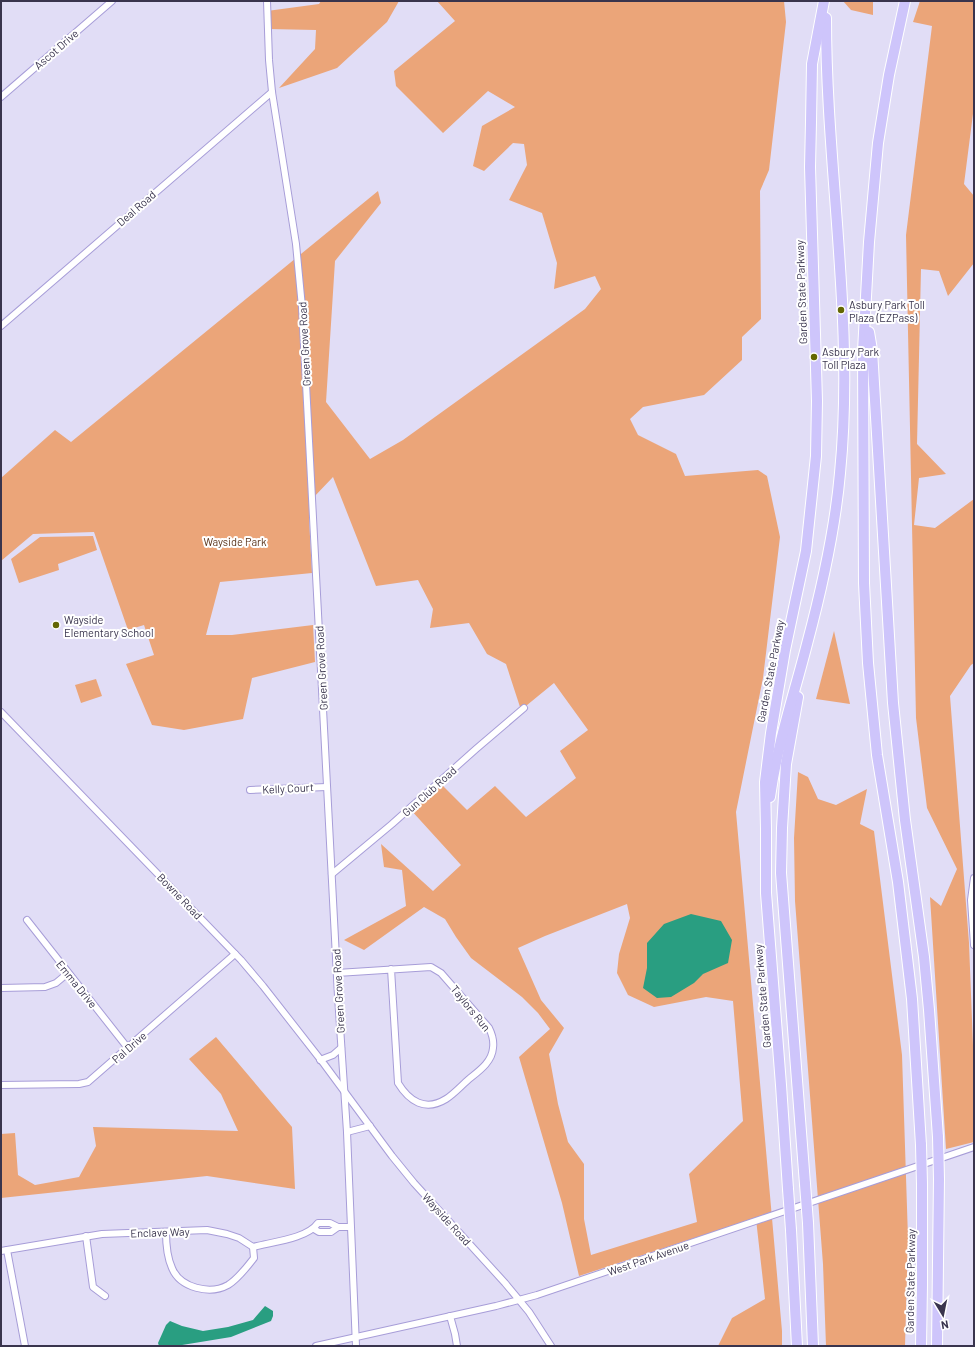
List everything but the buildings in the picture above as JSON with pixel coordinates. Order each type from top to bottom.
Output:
[{"type":"highway","points":[[766,829],[775,765],[824,575],[834,520],[840,472],[844,411],[843,336],[838,225],[827,72],[825,1]]},
{"type":"highway","name":"Garden State Parkway","points":[[797,1346],[791,1230],[767,908],[765,872],[765,782],[768,752],[785,650],[806,551],[816,456],[817,401],[810,149],[812,64],[825,1]]},
{"type":"highway","name":"Garden State Parkway","points":[[905,1],[889,75],[878,143],[871,209],[863,351],[864,583],[868,663],[878,755],[906,938],[917,1062],[922,1184],[921,1346]]},
{"type":"highway","name":"Garden State Parkway","points":[[866,308],[872,350],[893,703],[905,820],[924,957],[938,1137],[939,1180],[937,1346]]},
{"type":"highway","points":[[807,644],[786,764],[781,866],[808,1223],[813,1346]]},
{"type":"street","name":"Ascot Drive","points":[[1,97],[112,1]]},
{"type":"street","name":"Green Grove Road","points":[[267,1],[269,60],[272,92],[299,265],[341,1048],[347,1132],[356,1346]]},
{"type":"street","name":"Deal Road","points":[[1,326],[272,92]]},
{"type":"street","name":"Gun Club Road","points":[[332,874],[392,824],[524,708]]},
{"type":"street","name":"Bowne Road","points":[[1,712],[126,839],[263,986],[344,1092]]},
{"type":"street","name":"Kelly Court","points":[[250,790],[327,787]]},
{"type":"street","points":[[974,878],[971,900],[974,945]]},
{"type":"street","name":"Emma Drive","points":[[27,920],[127,1047]]},
{"type":"street","name":"Pal Drive","points":[[1,1084],[84,1083],[92,1079],[234,954]]},
{"type":"street","name":"Taylors Run","points":[[337,973],[391,969],[431,967],[437,969],[489,1028],[492,1035],[493,1049],[486,1064],[447,1099],[438,1103],[422,1104],[414,1101],[407,1095],[398,1083],[391,969]]},
{"type":"street","points":[[1,988],[44,987],[56,983],[68,973]]},
{"type":"street","points":[[320,1060],[333,1055],[341,1048]]},
{"type":"street","name":"Wayside Road","points":[[344,1092],[414,1183],[519,1300],[551,1346]]},
{"type":"street","points":[[347,1132],[370,1126]]},
{"type":"street","name":"West Park Avenue","points":[[316,1346],[519,1300],[568,1285],[974,1147]]},
{"type":"street","points":[[166,1232],[167,1249],[172,1270],[184,1283],[201,1289],[216,1290],[229,1285],[244,1271],[254,1258],[253,1247],[302,1235],[314,1229],[318,1224],[330,1223],[338,1227],[350,1227]]},
{"type":"street","name":"Enclave Way","points":[[4,1251],[102,1234],[207,1230],[228,1234],[239,1238],[253,1247]]},
{"type":"street","points":[[86,1236],[93,1287],[105,1296]]},
{"type":"street","points":[[4,1251],[25,1346]]},
{"type":"street","points":[[450,1316],[457,1346]]},
{"type":"green space","points":[[321,1],[399,1],[387,22],[337,68],[279,88],[315,49],[316,30],[268,29],[267,11],[319,4]]},
{"type":"green space","name":"Wayside Park","points":[[437,1],[784,1],[786,22],[769,170],[760,191],[761,319],[742,337],[742,360],[704,395],[643,407],[630,419],[638,435],[676,454],[685,476],[758,470],[767,476],[780,537],[763,678],[736,812],[782,1331],[782,1346],[718,1346],[732,1318],[765,1299],[756,1219],[579,1276],[562,1203],[519,1057],[550,1029],[538,1013],[522,997],[471,958],[445,919],[424,907],[364,950],[344,940],[406,906],[402,870],[384,867],[381,844],[433,891],[461,865],[410,809],[440,783],[467,810],[495,786],[526,817],[576,778],[560,751],[588,730],[554,683],[521,710],[506,664],[487,654],[469,623],[430,628],[433,609],[418,580],[376,586],[333,477],[313,498],[309,518],[312,573],[220,582],[206,635],[232,635],[313,625],[315,662],[252,678],[243,719],[184,730],[152,725],[126,664],[154,655],[144,625],[128,630],[94,532],[33,534],[1,561],[1,478],[55,430],[71,442],[378,191],[381,203],[335,261],[326,402],[370,459],[403,440],[585,309],[601,289],[595,276],[554,289],[557,263],[542,213],[509,200],[527,165],[524,144],[513,143],[484,171],[473,166],[482,126],[515,107],[488,91],[443,133],[396,86],[394,71],[455,21]],"holes":[[[627,904],[630,918],[619,954],[617,973],[628,995],[654,1007],[706,997],[733,1001],[743,1121],[689,1174],[697,1222],[591,1255],[584,1219],[584,1164],[568,1142],[558,1104],[549,1054],[564,1028],[541,1000],[518,948]]]},
{"type":"green space","points":[[843,1],[873,1],[873,15],[851,10]]},
{"type":"green space","points":[[920,1],[974,1],[974,106],[964,184],[974,196],[974,263],[948,296],[939,271],[921,269],[917,444],[946,474],[919,478],[914,525],[935,528],[974,499],[974,663],[971,665],[950,696],[969,943],[974,1071],[974,1142],[946,1149],[930,897],[941,906],[957,869],[927,808],[916,718],[906,235],[932,26],[913,22]]},
{"type":"green space","points":[[93,536],[97,550],[58,564],[59,570],[19,583],[11,559],[40,537]]},
{"type":"green space","points":[[834,631],[850,704],[816,699]]},
{"type":"green space","points":[[96,679],[102,696],[81,703],[75,685]]},
{"type":"green space","points":[[798,772],[808,777],[818,799],[836,805],[867,789],[860,824],[874,831],[902,1055],[908,1238],[905,1346],[826,1346],[823,1264],[795,901],[794,838]]},
{"type":"green space","points":[[216,1037],[292,1127],[295,1189],[207,1176],[1,1198],[1,1134],[15,1133],[18,1175],[35,1185],[79,1177],[96,1146],[93,1127],[238,1131],[221,1094],[189,1059]]},
{"type":"shaded area","points":[[691,914],[721,921],[732,940],[728,963],[703,974],[694,983],[671,997],[657,998],[643,988],[647,968],[647,943],[664,924]]},
{"type":"shaded area","points":[[265,1306],[273,1311],[271,1321],[231,1337],[176,1346],[159,1346],[158,1343],[166,1325],[170,1321],[182,1326],[203,1331],[228,1327],[253,1320]]},
{"type":"place","name":"Asbury Park Toll Plaza (EZPass)","points":[[841,310]]},
{"type":"place","name":"Asbury Park Toll Plaza","points":[[814,357]]},
{"type":"place","name":"Wayside Elementary School","points":[[56,625]]}]
